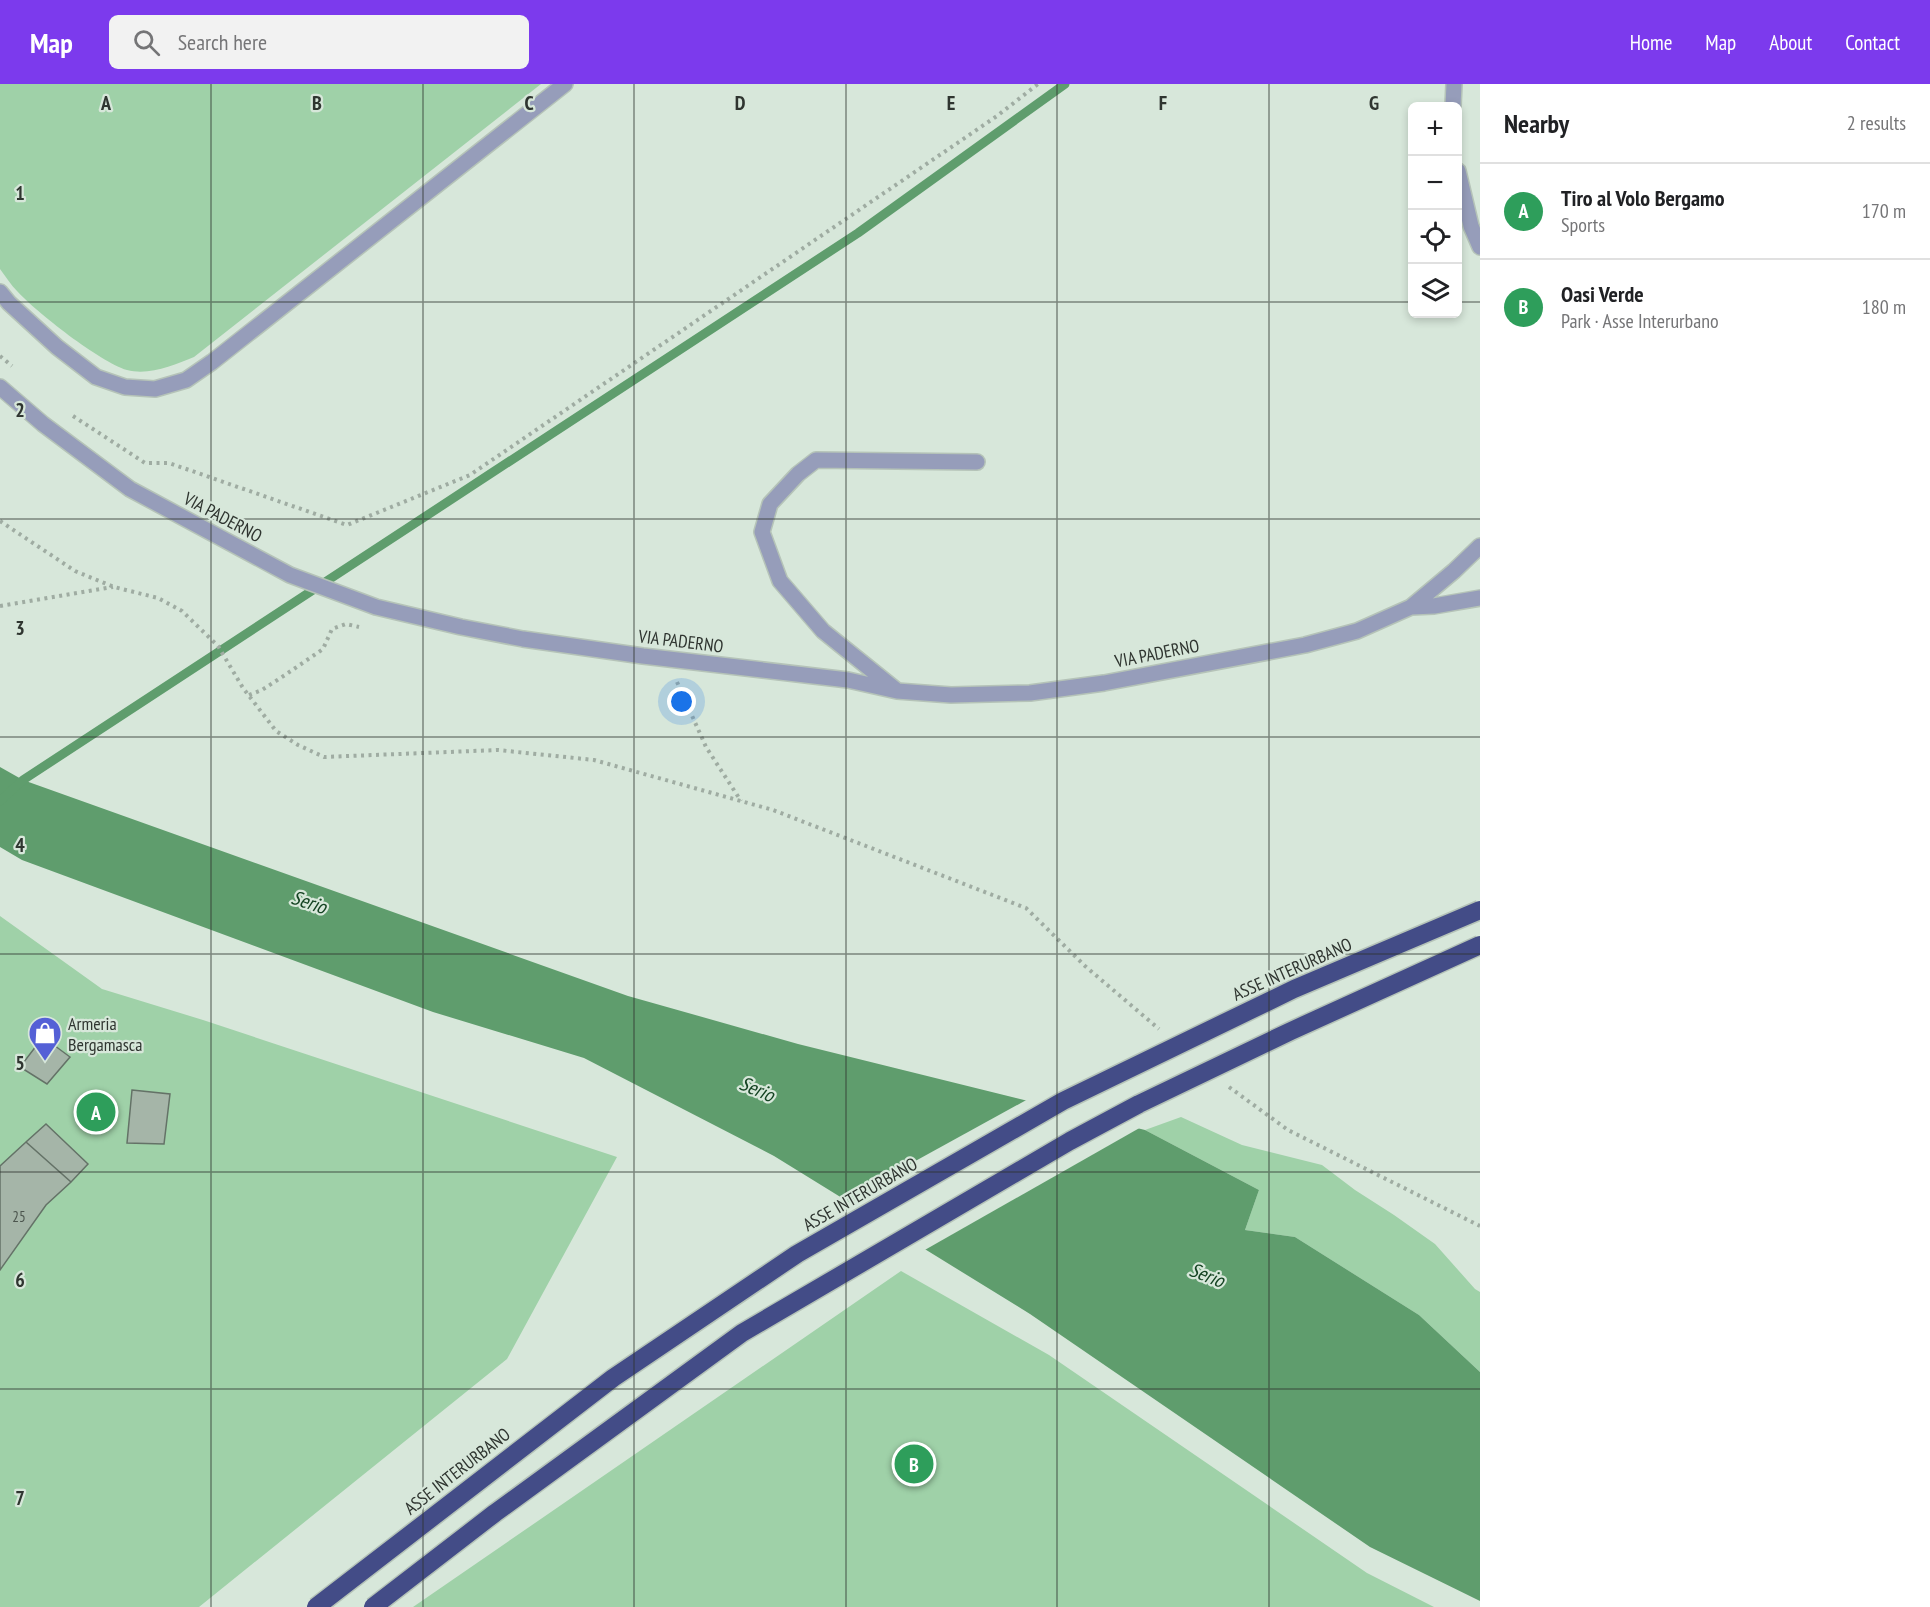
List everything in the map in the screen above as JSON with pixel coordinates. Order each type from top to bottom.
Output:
[{"type":"highway","name":"ASSE INTERURBANO","points":[[316,1607],[613,1378],[797,1254],[1063,1101],[1294,989],[1480,910]]},
{"type":"highway","points":[[373,1607],[495,1513],[742,1333],[1060,1147],[1139,1104],[1291,1031],[1480,945]]},
{"type":"street","points":[[0,292],[57,347],[96,376],[125,387],[155,389],[186,380],[212,362],[565,84]]},
{"type":"street","points":[[1453,102],[1454,84]]},
{"type":"street","points":[[1462,189],[1470,226],[1480,247]]},
{"type":"street","name":"VIA PADERNO","points":[[0,387],[43,424],[130,489],[290,575],[383,609],[523,639],[667,659],[848,680],[897,691],[951,695],[1030,693],[1104,682],[1305,645],[1357,631],[1411,607],[1480,546]]},
{"type":"street","points":[[897,691],[823,631],[780,581],[762,532],[770,504],[798,474],[816,460],[977,462]]},
{"type":"street","name":"VIA PADERNO","points":[[1411,607],[1434,606],[1480,598]]},
{"type":"path","points":[[68,412],[145,463],[169,463],[347,525],[470,475],[997,116],[1038,84]]},
{"type":"path","points":[[0,356],[16,370]]},
{"type":"path","points":[[0,520],[75,571],[114,587],[158,598],[182,611],[218,646],[243,688],[276,731],[298,745],[324,757],[498,750],[594,760],[773,810],[1026,908],[1085,966],[1166,1035]]},
{"type":"path","points":[[0,606],[114,587]]},
{"type":"path","points":[[249,695],[262,690],[323,649],[332,629],[346,624],[373,630],[383,609]]},
{"type":"path","points":[[667,659],[706,747],[741,801]]},
{"type":"path","points":[[1221,1080],[1288,1130],[1480,1227]]},
{"type":"shaded area","points":[[0,84],[541,84],[194,357],[161,369],[144,372],[127,370],[115,365],[85,347],[26,300],[0,269]]},
{"type":"shaded area","points":[[0,916],[102,989],[203,1020],[617,1157],[507,1359],[199,1607],[0,1607]]},
{"type":"shaded area","points":[[1181,1117],[1242,1145],[1322,1165],[1435,1244],[1480,1292],[1480,1372],[1419,1315],[1295,1237],[1245,1230],[1259,1190],[1145,1130]]},
{"type":"shaded area","points":[[901,1271],[1049,1355],[1367,1573],[1434,1607],[413,1607]]},
{"type":"water","name":"Serio","points":[[0,767],[23,780],[628,996],[798,1044],[1145,1130],[1259,1190],[1245,1230],[1295,1237],[1419,1315],[1480,1372],[1480,1601],[1370,1547],[1030,1314],[774,1156],[584,1058],[433,1012],[22,860],[0,847]]},
{"type":"pier","points":[[1030,1098],[1143,1126],[923,1251],[848,1205],[899,1170]]},
{"type":"building","name":"Armeria Bergamasca","points":[[43,1037],[70,1057],[47,1084],[20,1067]]},
{"type":"building","points":[[132,1090],[170,1094],[164,1144],[127,1143]]},
{"type":"building","points":[[46,1124],[88,1164],[71,1182],[26,1142]]},
{"type":"building","points":[[26,1142],[71,1182],[46,1205],[0,1270],[0,1166]]},
{"type":"waterway","points":[[0,801],[23,780],[858,233],[1065,84]]},
{"type":"place","name":"Armeria Bergamasca","points":[[45,1062]]},
{"type":"place","name":"Tiro al Volo Bergamo","points":[[96,1112]]},
{"type":"place","name":"Oasi Verde","points":[[914,1464]]}]
